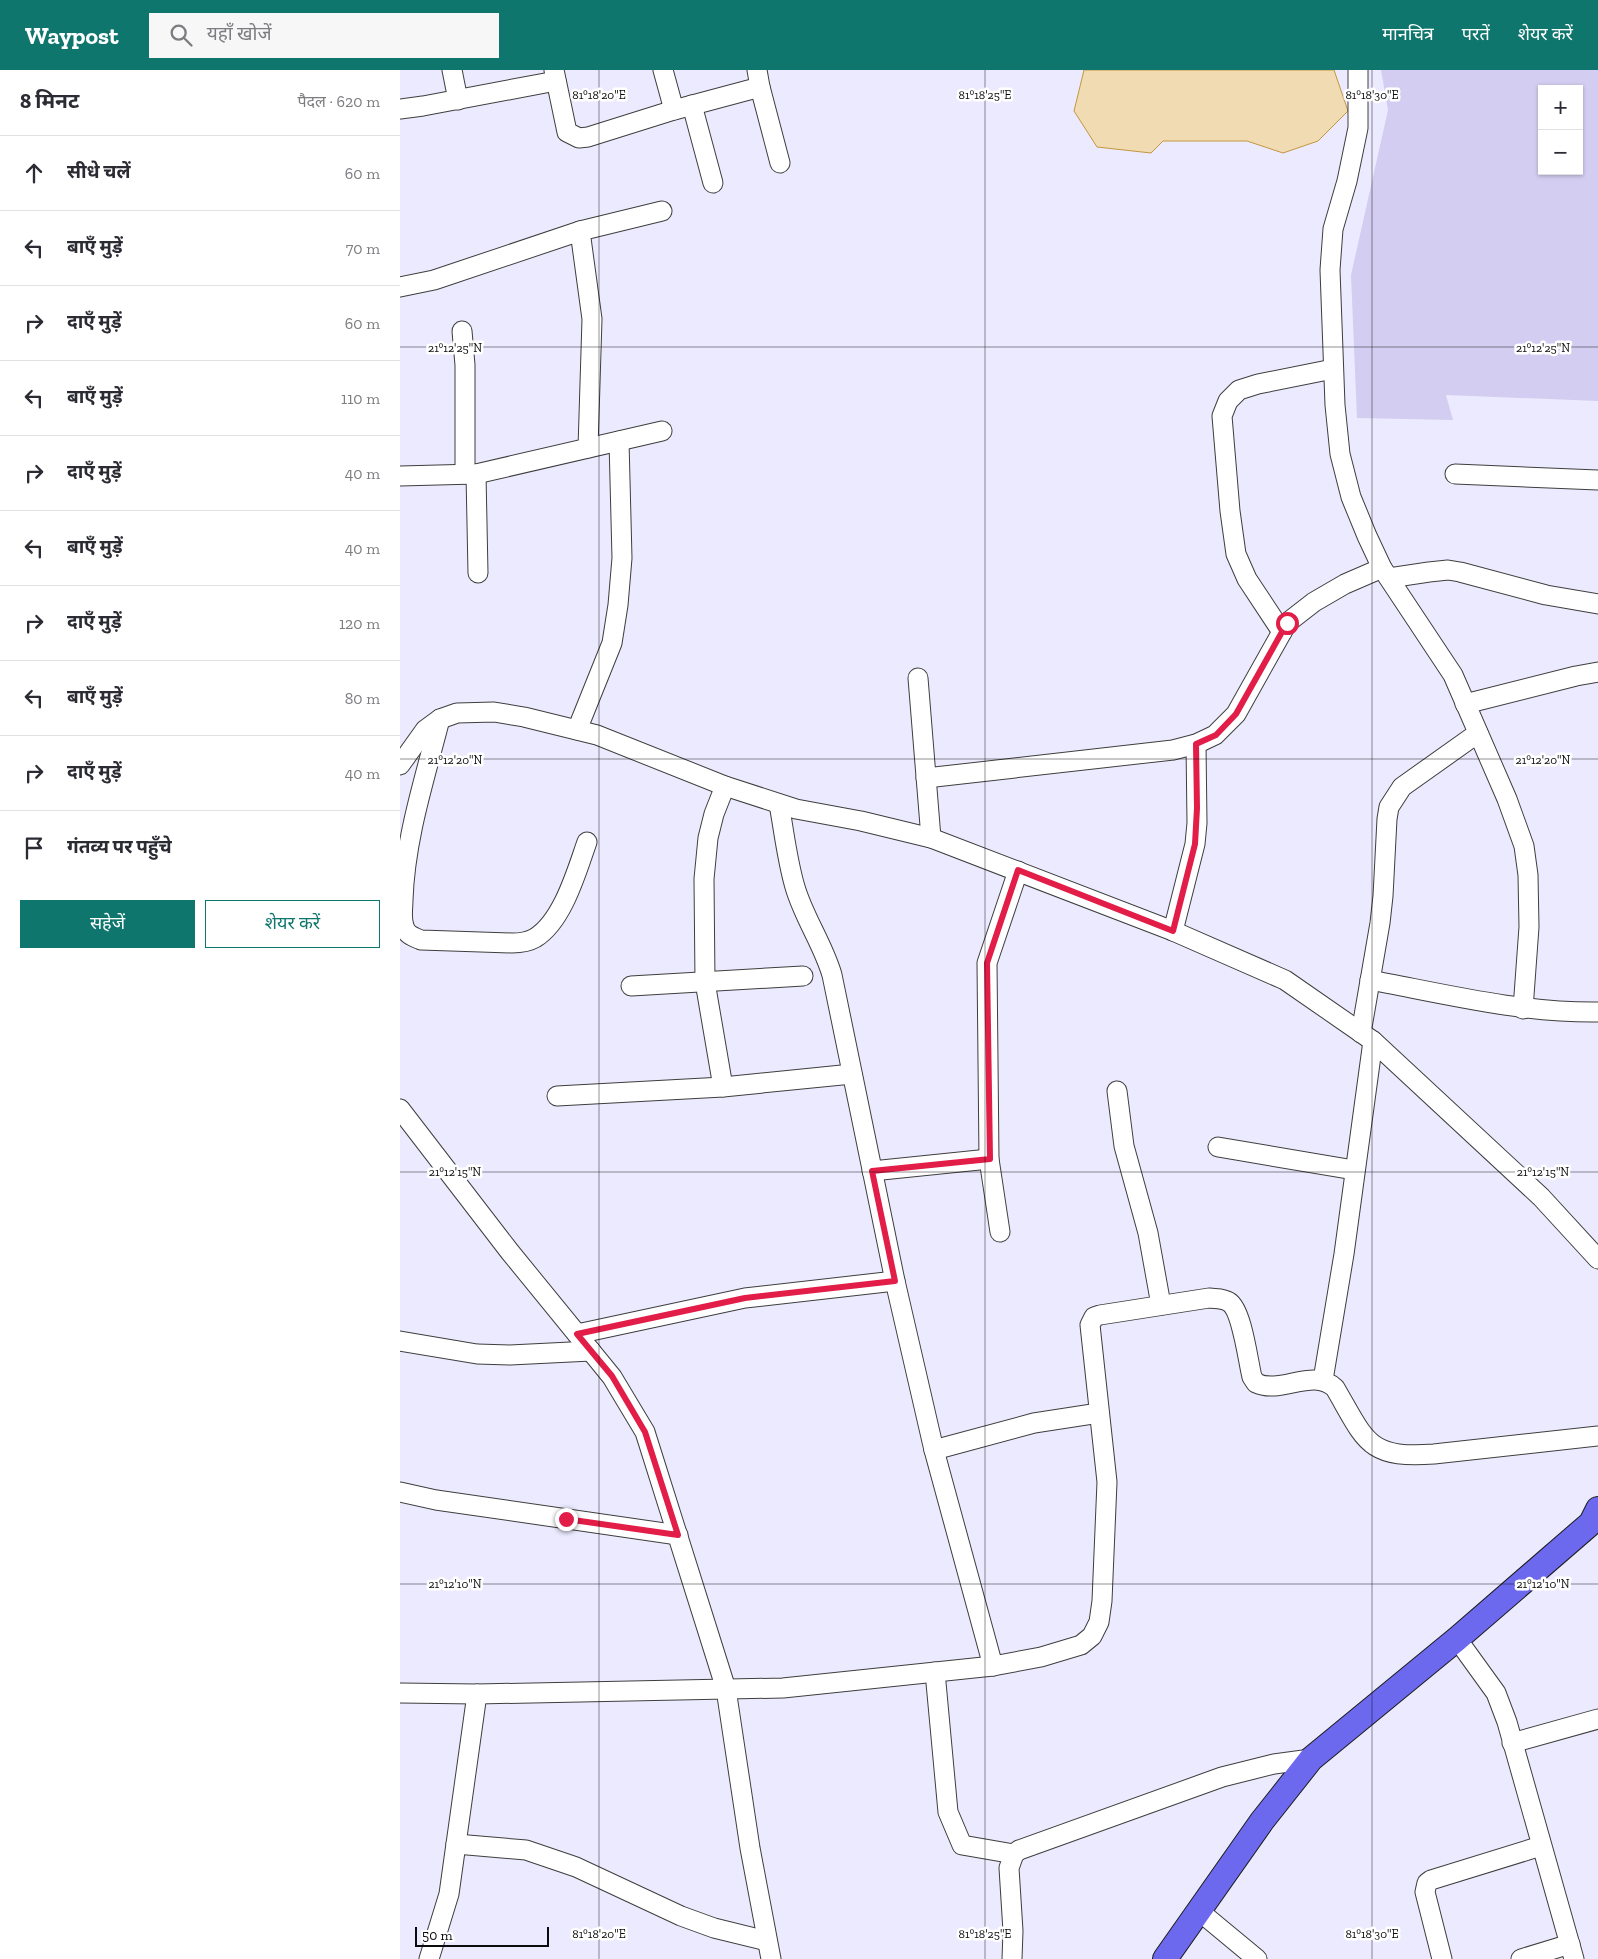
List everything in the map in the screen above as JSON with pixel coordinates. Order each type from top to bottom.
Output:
[{"type":"main road","points":[[1165,1959],[1262,1821],[1312,1759],[1457,1639],[1592,1522],[1598,1509]]},
{"type":"street","points":[[452,70],[458,100]]},
{"type":"street","points":[[663,70],[674,110]]},
{"type":"street","points":[[1358,70],[1358,128],[1347,180],[1333,230],[1330,270],[1340,454],[1351,497],[1386,573],[1453,675],[1524,846],[1528,875],[1529,928],[1523,1008]]},
{"type":"street","points":[[400,109],[458,100],[555,76],[567,132],[579,138],[588,138],[692,105],[758,79],[780,163]]},
{"type":"street","points":[[692,105],[713,183]]},
{"type":"street","points":[[400,287],[434,280],[580,231],[662,211]]},
{"type":"street","points":[[580,231],[592,318],[588,448]]},
{"type":"street","points":[[462,331],[478,573]]},
{"type":"street","points":[[1282,632],[1247,579],[1236,554],[1230,510],[1222,416],[1228,401],[1238,390],[1258,384],[1334,369]]},
{"type":"street","points":[[400,476],[471,474],[662,431]]},
{"type":"street","points":[[577,730],[612,643],[618,605],[622,558],[619,441]]},
{"type":"street","points":[[1455,474],[1598,480]]},
{"type":"street","points":[[926,778],[1173,750],[1196,744],[1216,735],[1236,714],[1287,623],[1314,602],[1345,584],[1386,573],[1448,570],[1546,595],[1598,604]]},
{"type":"street","points":[[1465,704],[1598,672]]},
{"type":"street","points":[[918,678],[931,838]]},
{"type":"street","points":[[400,765],[425,730],[440,719],[457,713],[494,712],[596,735],[725,786],[796,809],[862,821],[931,838],[1173,931],[1285,980],[1367,1037],[1541,1197],[1598,1259]]},
{"type":"street","points":[[440,719],[406,861],[402,916],[406,932],[412,937],[430,940],[512,943],[524,942],[536,937],[548,926],[562,906],[572,887],[587,842]]},
{"type":"street","points":[[1323,1380],[1344,1254],[1354,1170],[1367,1037],[1370,980],[1383,896],[1389,807],[1402,787],[1478,733]]},
{"type":"street","points":[[1173,931],[1195,844],[1197,808],[1196,744]]},
{"type":"street","points":[[723,1087],[705,982],[705,858],[714,814],[725,786]]},
{"type":"street","points":[[779,804],[795,887],[827,958],[832,975],[895,1281],[934,1450],[993,1666]]},
{"type":"street","points":[[1000,1232],[990,1159],[987,963],[1018,870]]},
{"type":"street","points":[[631,986],[803,976]]},
{"type":"street","points":[[1370,980],[1523,1008],[1553,1012],[1598,1012]]},
{"type":"street","points":[[557,1096],[723,1087],[852,1074]]},
{"type":"street","points":[[1118,1091],[1124,1146],[1148,1233],[1161,1305]]},
{"type":"street","points":[[400,1109],[510,1252],[612,1376],[645,1432],[726,1689],[750,1848],[769,1950]]},
{"type":"street","points":[[1218,1147],[1354,1170]]},
{"type":"street","points":[[872,1171],[990,1159]]},
{"type":"street","points":[[577,1334],[745,1298],[895,1281]]},
{"type":"street","points":[[400,1693],[477,1694],[783,1688],[993,1666],[1041,1657],[1081,1644],[1092,1636],[1099,1622],[1102,1601],[1107,1482],[1090,1334],[1091,1321],[1100,1315],[1209,1298],[1230,1302],[1238,1317],[1252,1377],[1256,1383],[1269,1387],[1314,1380],[1323,1380],[1330,1383],[1335,1388],[1362,1434],[1374,1446],[1388,1453],[1408,1456],[1434,1454],[1598,1436]]},
{"type":"street","points":[[400,1341],[477,1354],[591,1351]]},
{"type":"street","points":[[934,1450],[1034,1423],[1099,1413]]},
{"type":"street","points":[[400,1492],[436,1500],[678,1535]]},
{"type":"street","points":[[1457,1639],[1496,1694],[1572,1951],[1521,1959]]},
{"type":"street","points":[[935,1672],[948,1812],[962,1845],[1014,1854]]},
{"type":"street","points":[[429,1959],[449,1894],[477,1694]]},
{"type":"street","points":[[1512,1743],[1598,1719]]},
{"type":"street","points":[[1012,1959],[1013,1931],[1009,1868],[1014,1854],[1019,1850],[1222,1777],[1274,1764],[1312,1759]]},
{"type":"street","points":[[456,1844],[526,1850],[576,1867],[680,1916],[769,1950]]},
{"type":"street","points":[[1442,1959],[1425,1892],[1427,1883],[1431,1880],[1541,1846]]},
{"type":"street","points":[[1199,1911],[1257,1959]]},
{"type":"shaded area","points":[[1084,70],[1334,70],[1348,111],[1318,141],[1283,153],[1247,141],[1163,141],[1151,153],[1097,147],[1074,111]]},
{"type":"shaded area","points":[[1381,70],[1598,70],[1598,401],[1446,395],[1453,420],[1357,418],[1351,275],[1388,110]]},
{"type":"route","points":[[566,1519],[678,1535],[645,1432],[612,1376],[577,1334],[745,1298],[895,1281],[872,1171],[990,1159],[987,963],[1018,870],[1173,931],[1195,844],[1197,823],[1196,744],[1216,735],[1236,714],[1287,623]]}]
